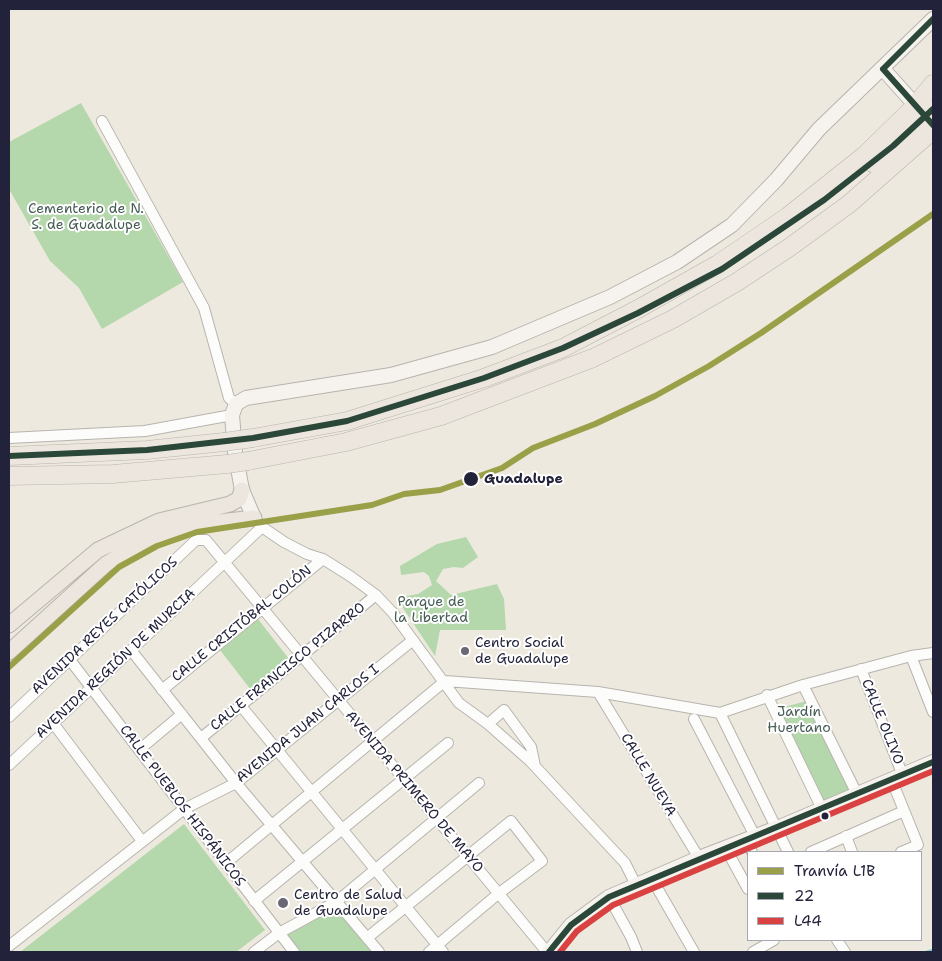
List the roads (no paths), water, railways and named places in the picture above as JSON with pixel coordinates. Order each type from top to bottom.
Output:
[{"type":"highway","points":[[563,348],[690,281],[787,218],[865,155],[913,108],[933,84]]},
{"type":"highway","points":[[9,456],[146,450],[253,438],[347,421],[484,378],[563,348],[693,286],[759,246],[861,172],[933,109]]},
{"type":"highway","points":[[9,476],[113,474],[227,464],[346,442],[440,416],[593,358],[673,319],[737,282],[850,204],[933,130]]},
{"type":"highway","points":[[900,161],[933,141]]},
{"type":"main road","points":[[9,625],[98,550],[159,521],[230,504],[239,499],[242,490]]},
{"type":"main road","points":[[194,512],[255,518]]},
{"type":"main road","points":[[9,652],[106,564],[137,546],[167,533],[194,526],[255,518]]},
{"type":"street","points":[[9,438],[145,431],[234,410],[246,398],[391,375],[492,346],[610,297],[677,262],[732,225],[776,180],[819,128],[933,19]]},
{"type":"street","points":[[883,68],[908,98]]},
{"type":"street","points":[[102,121],[204,308],[234,410],[235,452],[242,490],[255,518],[284,542],[307,554],[323,559],[376,595],[445,681],[459,703],[488,724],[536,768],[625,863],[636,885]]},
{"type":"street","name":"AVENIDA REGIÓN DE MURCIA","points":[[9,765],[224,562],[255,518]]},
{"type":"street","name":"AVENIDA REYES CATÓLICOS","points":[[9,717],[196,540],[206,540],[224,562]]},
{"type":"street","name":"CALLE CRISTÓBAL COLÓN","points":[[162,690],[323,559]]},
{"type":"street","name":"AVENIDA PRIMERO DE MAYO","points":[[224,562],[436,820],[548,952]]},
{"type":"street","name":"CALLE FRANCISCO PIZARRO","points":[[201,738],[376,595]]},
{"type":"street","name":"AVENIDA JUAN CARLOS I","points":[[10,942],[184,809],[236,783],[413,640]]},
{"type":"street","points":[[131,650],[236,783],[379,952]]},
{"type":"street","points":[[226,863],[445,681],[598,692],[720,713],[767,695],[910,656],[933,653]]},
{"type":"street","points":[[910,656],[933,712]]},
{"type":"street","name":"CALLE PUEBLOS HISPÁNICOS","points":[[70,660],[294,952]]},
{"type":"street","name":"CALLE OLIVO","points":[[861,669],[898,778],[904,811],[918,845],[903,851]]},
{"type":"street","points":[[803,685],[857,794]]},
{"type":"street","name":"CALLE NUEVA","points":[[598,692],[699,858]]},
{"type":"street","points":[[767,695],[822,809]]},
{"type":"street","points":[[241,706],[406,906],[437,950],[498,894],[542,861],[511,821],[467,856],[406,906],[367,938]]},
{"type":"street","points":[[488,724],[504,710],[531,747],[536,768]]},
{"type":"street","points":[[720,713],[788,851]]},
{"type":"street","points":[[139,750],[182,714]]},
{"type":"street","points":[[694,719],[750,838],[752,851]]},
{"type":"street","points":[[53,723],[142,842]]},
{"type":"street","points":[[254,901],[448,743]]},
{"type":"street","points":[[548,952],[571,925],[590,909],[609,897],[933,762]]},
{"type":"street","points":[[254,952],[279,933],[336,902],[479,783]]},
{"type":"street","points":[[813,851],[904,811]]},
{"type":"street","points":[[846,836],[852,851]]},
{"type":"street","points":[[726,847],[747,887]]},
{"type":"street","points":[[652,879],[694,952]]},
{"type":"street","points":[[609,897],[637,952]]},
{"type":"street","points":[[753,952],[772,941]]},
{"type":"street","points":[[838,941],[845,952]]},
{"type":"waterway","points":[[926,952],[933,950]]},
{"type":"tram line","name":"L1B","points":[[9,667],[119,567],[157,546],[197,532],[372,505],[404,494],[440,490],[502,468],[533,448],[595,424],[655,396],[709,366],[761,333],[933,214]]},
{"type":"place","name":"Guadalupe","points":[[471,479]]},
{"type":"place","name":"Centro Social de Guadalupe","points":[[465,651]]},
{"type":"place","name":"Centro de Salud de Guadalupe","points":[[283,903]]},
{"type":"park label","name":"Cementerio de N. S. de Guadalupe","points":[[86,217]]},
{"type":"park label","name":"Parque de la Libertad","points":[[431,610]]},
{"type":"park label","name":"Jardín Huertano","points":[[799,720]]}]
